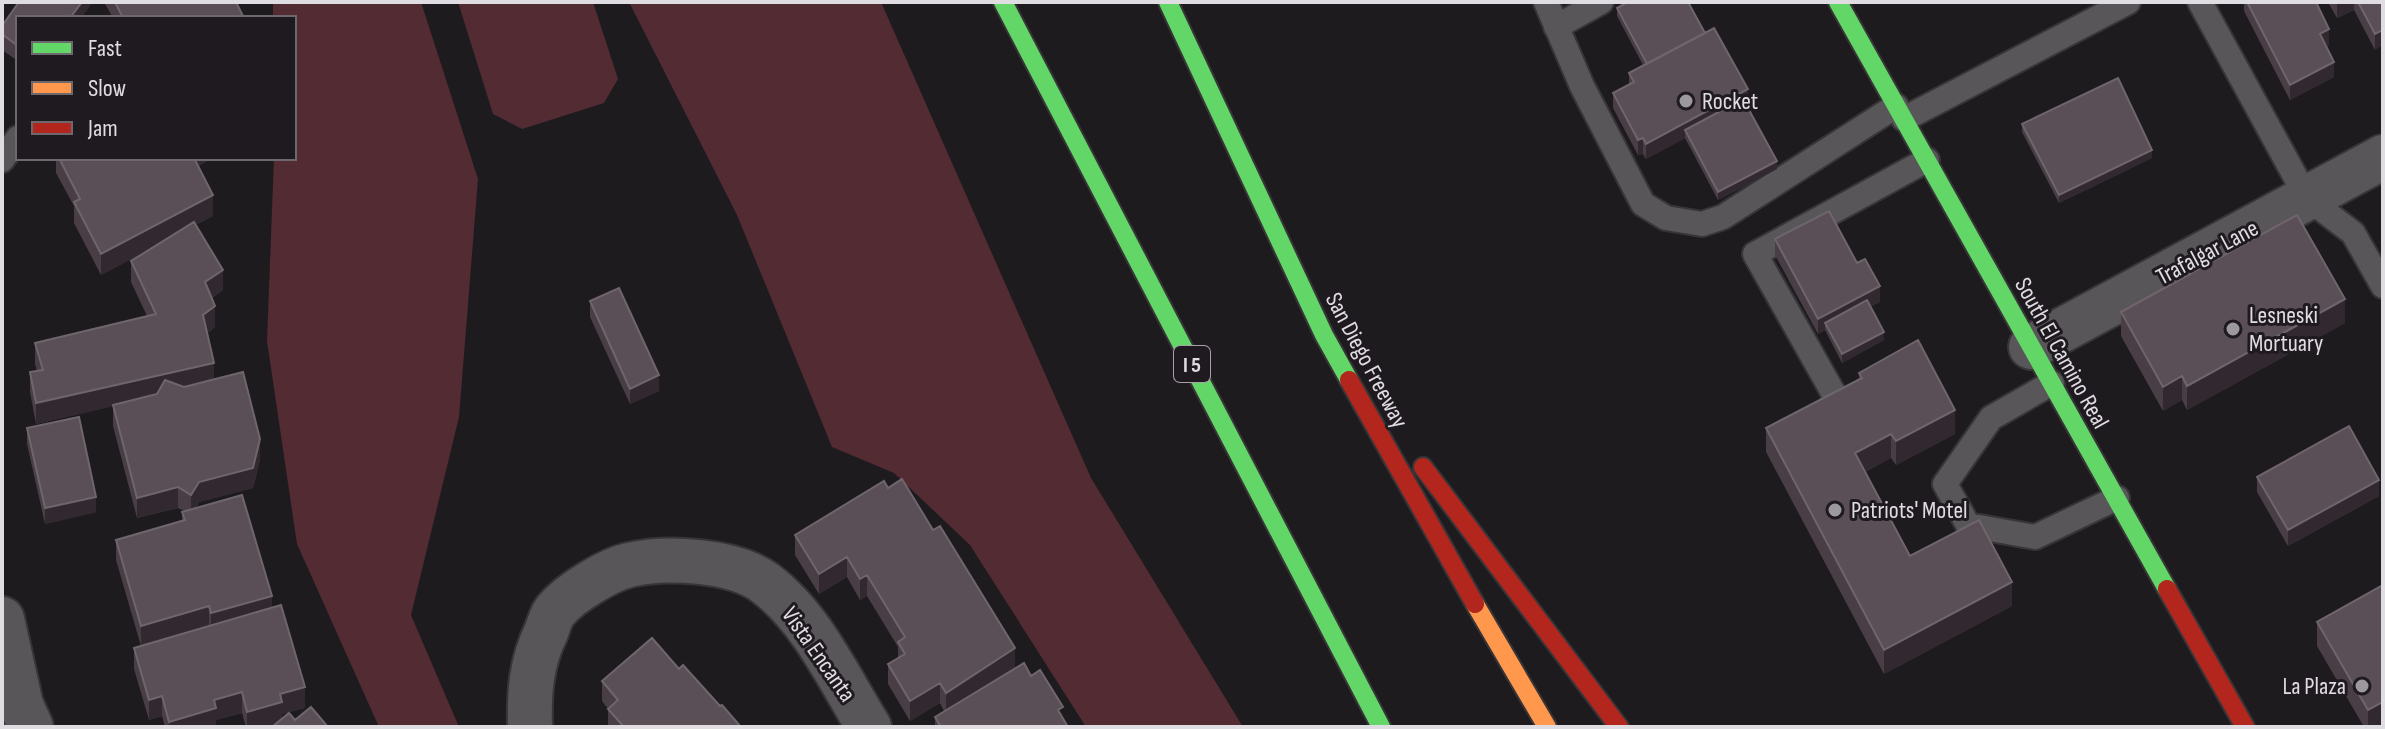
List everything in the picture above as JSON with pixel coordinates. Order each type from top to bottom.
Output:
[{"type":"main road","name":"I 5","points":[[1003,2],[1381,727]]},
{"type":"main road","name":"San Diego Freeway","points":[[1168,2],[1324,335],[1547,727]]},
{"type":"main road","name":"South El Camino Real","points":[[1842,3],[2245,727]]},
{"type":"main road","points":[[1324,335],[1619,727]]},
{"type":"street","name":"Trafalgar Lane","points":[[2041,365],[2307,198],[2383,157]]},
{"type":"street","name":"Vista Encanta","points":[[530,727],[529,700],[534,656],[555,611],[584,587],[628,565],[673,561],[724,565],[764,582],[802,620],[869,727]]},
{"type":"street","points":[[2,619],[21,705],[31,727]]},
{"type":"lane","points":[[1546,2],[1582,86],[1643,204],[1666,218],[1702,224],[1723,217],[1900,112],[2128,2]]},
{"type":"lane","points":[[1556,27],[1601,2]]},
{"type":"lane","points":[[2200,2],[2307,198],[2353,233],[2383,286]]},
{"type":"lane","points":[[2,160],[16,141]]},
{"type":"lane","points":[[1835,396],[1755,254],[1927,160]]},
{"type":"lane","points":[[2041,365],[1991,418],[1945,484],[1960,512],[1968,525],[2035,537],[2117,498]]},
{"type":"shaded area","points":[[273,2],[421,2],[478,179],[459,417],[411,615],[459,727],[379,727],[297,544],[267,341],[274,160],[296,160],[296,16],[273,16]]},
{"type":"shaded area","points":[[458,2],[593,2],[618,79],[604,103],[522,129],[493,114]]},
{"type":"shaded area","points":[[629,2],[881,2],[1091,478],[1243,727],[1086,727],[970,545],[894,473],[832,447],[737,215]]},
{"type":"building","points":[[19,2],[82,2],[72,16],[16,16],[16,44],[2,34],[2,26]]},
{"type":"building","points":[[115,2],[236,2],[243,16],[122,16]]},
{"type":"building","points":[[1628,2],[1688,2],[1705,33],[1647,64],[1617,8]]},
{"type":"building","points":[[2247,2],[2316,2],[2329,29],[2320,34],[2334,62],[2290,85]]},
{"type":"building","points":[[2358,2],[2383,2],[2383,30],[2375,34]]},
{"type":"building","name":"Rocket","points":[[1714,28],[1748,89],[1646,144],[1643,138],[1638,140],[1613,93],[1634,82],[1629,73]]},
{"type":"building","points":[[2118,78],[2152,150],[2059,195],[2022,124]]},
{"type":"building","points":[[1743,99],[1777,161],[1718,192],[1685,130]]},
{"type":"building","points":[[60,160],[195,160],[213,195],[101,254],[74,202],[80,199]]},
{"type":"building","points":[[1829,211],[1857,263],[1865,259],[1880,286],[1818,319],[1775,239]]},
{"type":"building","name":"Lesneski Mortuary","points":[[2297,215],[2345,299],[2187,386],[2182,376],[2163,387],[2121,312]]},
{"type":"building","points":[[194,222],[223,270],[205,282],[215,306],[203,315],[214,363],[36,403],[30,372],[43,370],[35,343],[156,314],[131,261]]},
{"type":"building","points":[[619,288],[659,375],[630,389],[590,301]]},
{"type":"building","points":[[1867,300],[1884,332],[1842,354],[1825,323]]},
{"type":"building","name":"Patriots' Motel","points":[[1918,340],[1955,410],[1896,441],[1891,434],[1855,453],[1910,556],[1979,520],[2012,582],[1884,650],[1766,428],[1862,378],[1859,373]]},
{"type":"building","points":[[243,372],[260,439],[253,468],[199,482],[191,495],[178,487],[137,498],[113,405],[157,394],[165,380],[184,387]]},
{"type":"building","points":[[79,417],[96,497],[45,508],[27,428]]},
{"type":"building","points":[[2349,426],[2379,480],[2288,530],[2257,477]]},
{"type":"building","points":[[902,479],[933,530],[940,526],[1015,648],[946,693],[940,683],[910,701],[888,664],[905,654],[898,642],[905,637],[867,575],[860,579],[847,557],[819,574],[795,535],[884,481],[888,488]]},
{"type":"building","points":[[242,495],[272,596],[211,613],[209,606],[141,626],[116,540],[185,520],[182,512]]},
{"type":"building","name":"La Plaza","points":[[2383,585],[2383,702],[2368,710],[2317,622]]},
{"type":"building","points":[[281,605],[305,687],[280,694],[282,702],[247,712],[242,692],[214,700],[216,708],[169,722],[162,696],[149,700],[134,648]]},
{"type":"building","points":[[652,638],[679,669],[683,665],[741,727],[624,727],[608,709],[618,700],[602,681]]},
{"type":"building","points":[[1024,663],[1031,676],[1040,670],[1063,707],[1058,710],[1068,727],[941,727],[935,717]]},
{"type":"building","points":[[311,707],[328,727],[272,727],[289,713],[295,720]]},
{"type":"traffic: fast","points":[[1003,2],[1381,727]]},
{"type":"traffic: fast","points":[[1168,2],[1324,335],[1349,380]]},
{"type":"traffic: fast","points":[[1838,2],[2167,589]]},
{"type":"traffic: slow","points":[[1475,604],[1547,727]]},
{"type":"traffic: jam","points":[[1349,380],[1475,604]]},
{"type":"traffic: jam","points":[[1423,467],[1619,727]]},
{"type":"traffic: jam","points":[[2167,589],[2245,727]]},
{"type":"place","name":"Rocket","points":[[1686,101]]},
{"type":"place","name":"Lesneski Mortuary","points":[[2233,329]]},
{"type":"place","name":"Patriots' Motel","points":[[1835,510]]},
{"type":"place","name":"La Plaza","points":[[2362,686]]}]
